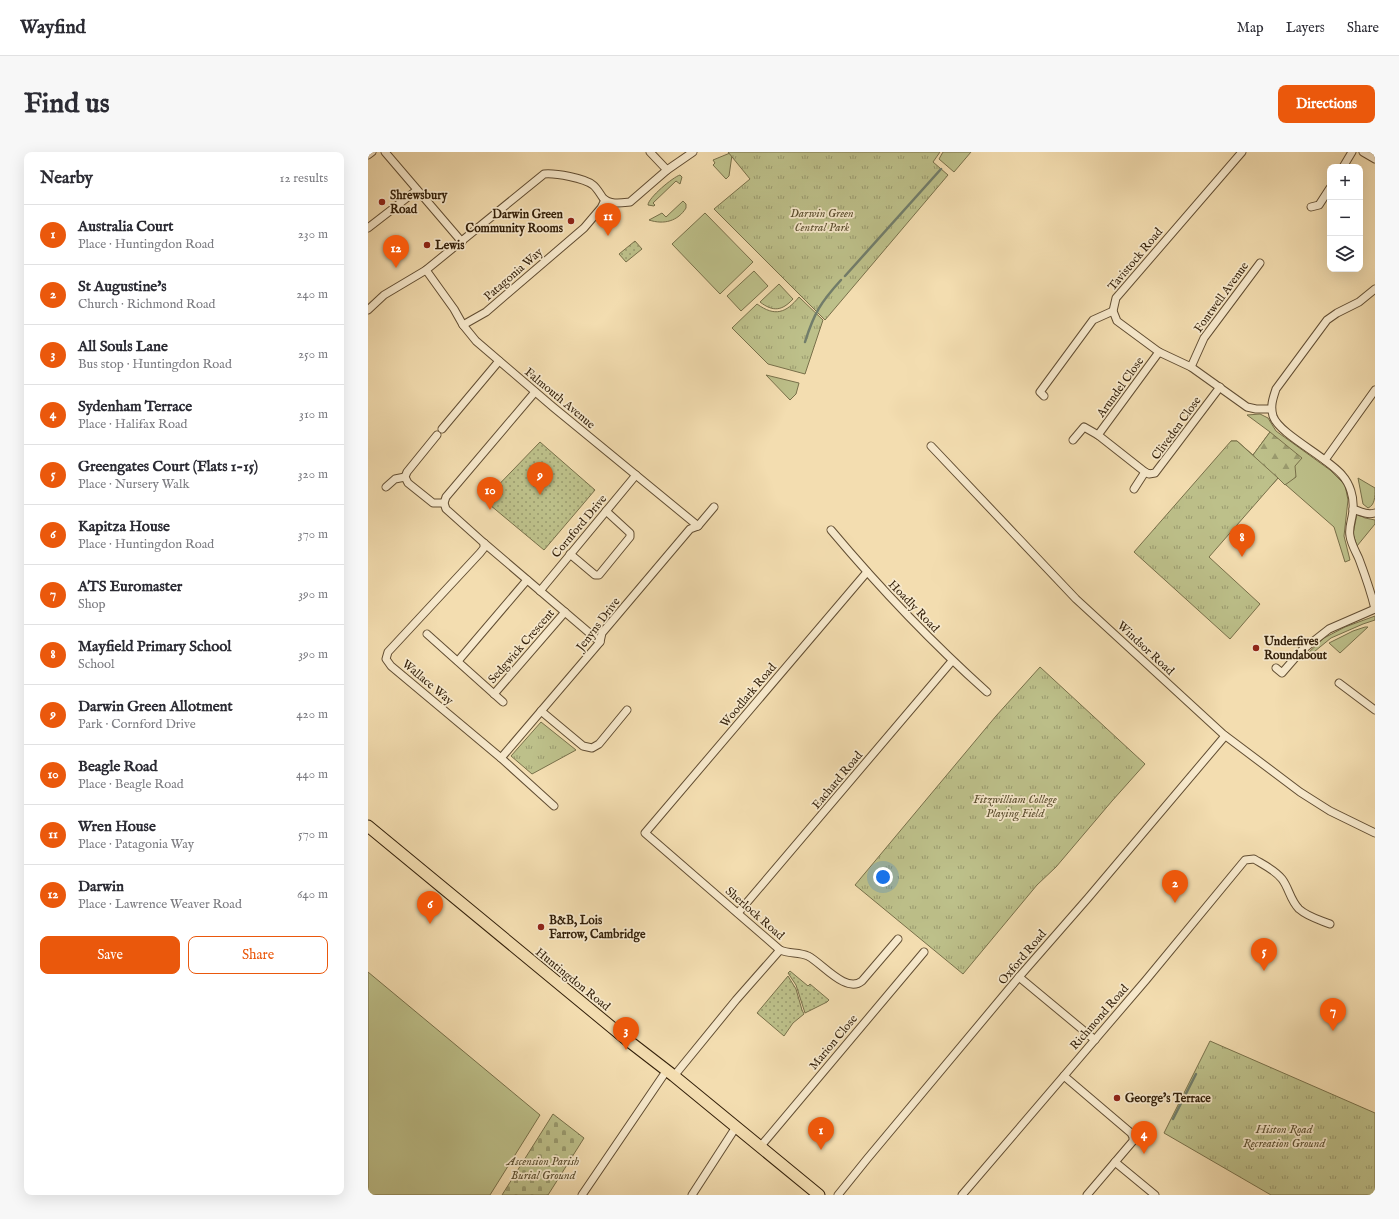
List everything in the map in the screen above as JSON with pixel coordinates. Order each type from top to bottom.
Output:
[{"type":"main road","name":"Huntingdon Road","points":[[368,826],[626,1039],[671,1073],[819,1195]]},
{"type":"street","points":[[368,155],[372,152]]},
{"type":"street","points":[[385,152],[462,242]]},
{"type":"street","points":[[650,152],[666,170]]},
{"type":"street","points":[[368,310],[384,295],[426,270],[544,174],[552,173],[586,181],[594,185],[605,200],[614,203],[630,202],[666,170],[693,152]]},
{"type":"street","name":"Tavistock Road","points":[[1113,311],[1116,298],[1242,152]]},
{"type":"street","points":[[1345,164],[1352,152]]},
{"type":"street","points":[[1362,152],[1375,159]]},
{"type":"street","points":[[368,228],[417,190]]},
{"type":"street","points":[[1311,207],[1319,206],[1327,193]]},
{"type":"street","name":"Patagonia Way","points":[[463,325],[486,312],[584,228],[601,208],[605,200]]},
{"type":"street","name":"Fontwell Avenue","points":[[1191,367],[1204,338],[1260,263]]},
{"type":"street","name":"Falmouth Avenue","points":[[426,270],[454,309],[463,325],[476,341],[535,392],[698,526]]},
{"type":"street","points":[[1276,668],[1282,672],[1301,651],[1329,629],[1375,609],[1350,538],[1350,526],[1353,509],[1351,489],[1347,481],[1325,460],[1279,426],[1271,409],[1276,389],[1328,320],[1337,313],[1359,302],[1375,289]]},
{"type":"street","points":[[1044,396],[1040,392],[1093,320],[1113,311],[1117,321],[1159,352],[1191,367],[1250,408],[1256,410],[1271,409]]},
{"type":"street","name":"Arundel Close","points":[[1098,434],[1159,352]]},
{"type":"street","points":[[405,478],[407,472],[498,361]]},
{"type":"street","name":"Cliveden Close","points":[[1073,440],[1084,427],[1098,434],[1145,472],[1149,474],[1155,473],[1160,469],[1220,387]]},
{"type":"street","points":[[1325,460],[1375,390]]},
{"type":"street","points":[[535,392],[446,497],[444,503],[446,508],[484,543],[600,642]]},
{"type":"street","name":"Windsor Road","points":[[931,446],[1076,599],[1226,736],[1300,792],[1330,811],[1375,833]]},
{"type":"street","name":"Cliveden Close","points":[[1134,490],[1145,472]]},
{"type":"street","name":"Cornford Drive","points":[[540,590],[636,476]]},
{"type":"street","points":[[405,478],[433,503],[444,503]]},
{"type":"street","points":[[386,487],[395,479],[405,478]]},
{"type":"street","name":"Jenyns Drive","points":[[501,758],[600,642],[602,633],[622,609],[690,529],[698,526],[714,507]]},
{"type":"street","points":[[1353,509],[1362,513],[1375,513]]},
{"type":"street","points":[[570,554],[595,575],[599,575],[630,537],[630,533],[606,511]]},
{"type":"street","name":"Hoadly Road","points":[[830,530],[867,572],[952,661],[987,692]]},
{"type":"street","name":"Wallace Way","points":[[484,543],[484,548],[480,553],[388,652],[386,659],[391,666],[501,758],[554,806]]},
{"type":"street","name":"Woodlark Road","points":[[645,833],[867,572]]},
{"type":"street","points":[[458,661],[527,580]]},
{"type":"street","name":"Sedgwick Crescent","points":[[494,694],[565,612]]},
{"type":"street","name":"Sedgwick Crescent","points":[[427,634],[503,702]]},
{"type":"street","name":"Eachard Road","points":[[738,913],[952,661]]},
{"type":"street","points":[[1339,683],[1375,710]]},
{"type":"street","points":[[541,711],[583,746],[592,748],[599,744],[627,710]]},
{"type":"street","name":"Oxford Road","points":[[838,1195],[866,1159],[1019,976],[1088,898],[1226,736]]},
{"type":"street","name":"Sherlock Road","points":[[582,1195],[671,1073],[780,950],[645,833]]},
{"type":"street","name":"Richmond Road","points":[[962,1195],[1095,1040],[1245,860],[1254,859],[1268,868],[1282,879],[1292,899],[1300,910],[1310,916],[1330,924]]},
{"type":"street","points":[[780,950],[802,954],[809,957],[844,983],[853,984],[862,981],[898,939]]},
{"type":"street","name":"Marion Close","points":[[760,1147],[924,952]]},
{"type":"street","points":[[1019,976],[1095,1040]]},
{"type":"street","points":[[1064,1076],[1131,1133],[1133,1137],[1133,1141],[1087,1195]]},
{"type":"street","points":[[692,1195],[736,1127]]},
{"type":"street","points":[[1115,1162],[1155,1195]]},
{"type":"green space","name":"Darwin Green Central Park","points":[[728,152],[940,152],[933,162],[948,175],[825,320],[714,209],[750,179]]},
{"type":"green space","points":[[943,152],[971,152],[954,172],[939,159]]},
{"type":"green space","points":[[730,153],[732,155],[729,176],[726,179],[713,165],[715,163],[713,160]]},
{"type":"green space","points":[[680,175],[682,177],[680,184],[676,181],[653,203],[655,205],[654,206],[648,205],[661,188]]},
{"type":"green space","points":[[683,201],[686,204],[686,208],[675,219],[665,222],[649,220],[662,213],[666,217]]},
{"type":"green space","points":[[705,213],[753,262],[720,294],[672,244]]},
{"type":"green space","points":[[635,241],[642,249],[626,262],[619,254]]},
{"type":"green space","points":[[754,271],[768,286],[741,311],[727,296]]},
{"type":"green space","points":[[779,284],[793,299],[789,303],[781,308],[773,309],[760,302]]},
{"type":"green space","points":[[799,297],[823,320],[805,374],[768,364],[732,328],[757,304],[769,311],[775,312],[785,310]]},
{"type":"green space","points":[[766,375],[799,383],[796,394],[790,400]]},
{"type":"green space","points":[[1260,414],[1268,418],[1276,431],[1330,470],[1345,485],[1348,500],[1344,536],[1350,560],[1345,562],[1334,527],[1253,455],[1270,432],[1247,415]]},
{"type":"green space","points":[[1270,432],[1302,458],[1295,466],[1296,477],[1285,485],[1278,478],[1271,486],[1231,441],[1237,441],[1253,455]]},
{"type":"green space","points":[[1231,441],[1237,441],[1278,478],[1209,557],[1260,604],[1230,639],[1134,552]]},
{"type":"green space","points":[[540,442],[595,490],[544,550],[484,500]]},
{"type":"green space","points":[[1358,478],[1375,488],[1373,503],[1368,508],[1363,504]]},
{"type":"green space","points":[[1357,514],[1365,518],[1375,520],[1375,524],[1357,546],[1353,534]]},
{"type":"green space","points":[[1375,616],[1375,620],[1331,638],[1309,656],[1307,654],[1324,638],[1345,627]]},
{"type":"green space","points":[[1368,627],[1340,653],[1329,643],[1353,631]]},
{"type":"green space","name":"Fitzwilliam College Playing Field","points":[[1040,667],[1145,764],[1056,867],[1037,885],[963,974],[855,885],[996,716]]},
{"type":"green space","points":[[541,722],[576,750],[532,774],[511,756]]},
{"type":"green space","points":[[790,971],[808,986],[810,984],[829,1000],[805,1013],[796,985],[788,973]]},
{"type":"green space","points":[[368,972],[540,1115],[490,1195],[368,1195]]},
{"type":"green space","points":[[788,976],[796,989],[804,1014],[793,1023],[784,1036],[757,1013]]},
{"type":"green space","name":"Histon Road Recreation Ground","points":[[1210,1041],[1375,1113],[1375,1195],[1271,1195],[1164,1133]]},
{"type":"green space","name":"Ascension Parish Burial Ground","points":[[553,1114],[584,1138],[548,1195],[502,1195]]},
{"type":"waterway","points":[[845,276],[941,169]]},
{"type":"waterway","points":[[805,342],[819,308],[841,280]]},
{"type":"waterway","points":[[1173,1119],[1196,1074]]},
{"type":"place","name":"Shrewsbury Road","points":[[382,202]]},
{"type":"place","name":"Darwin Green Community Rooms","points":[[571,221]]},
{"type":"place","name":"Wren House","points":[[608,236]]},
{"type":"place","name":"Lewis","points":[[427,245]]},
{"type":"place","name":"Darwin","points":[[396,268]]},
{"type":"place","name":"Darwin Green Allotment","points":[[540,495]]},
{"type":"place","name":"Beagle Road","points":[[490,510]]},
{"type":"place","name":"Mayfield Primary School","points":[[1242,557]]},
{"type":"place","name":"Underfives Roundabout","points":[[1256,648]]},
{"type":"place","name":"St Augustine's","points":[[1175,903]]},
{"type":"place","name":"Kapitza House","points":[[430,924]]},
{"type":"place","name":"B&B, Lois Farrow, Cambridge","points":[[541,927]]},
{"type":"place","name":"Greengates Court (Flats 1-15)","points":[[1264,971]]},
{"type":"place","name":"ATS Euromaster","points":[[1333,1031]]},
{"type":"place","name":"All Souls Lane","points":[[626,1050]]},
{"type":"place","name":"George's Terrace","points":[[1117,1098]]},
{"type":"place","name":"Australia Court","points":[[821,1150]]},
{"type":"place","name":"Sydenham Terrace","points":[[1144,1154]]}]
